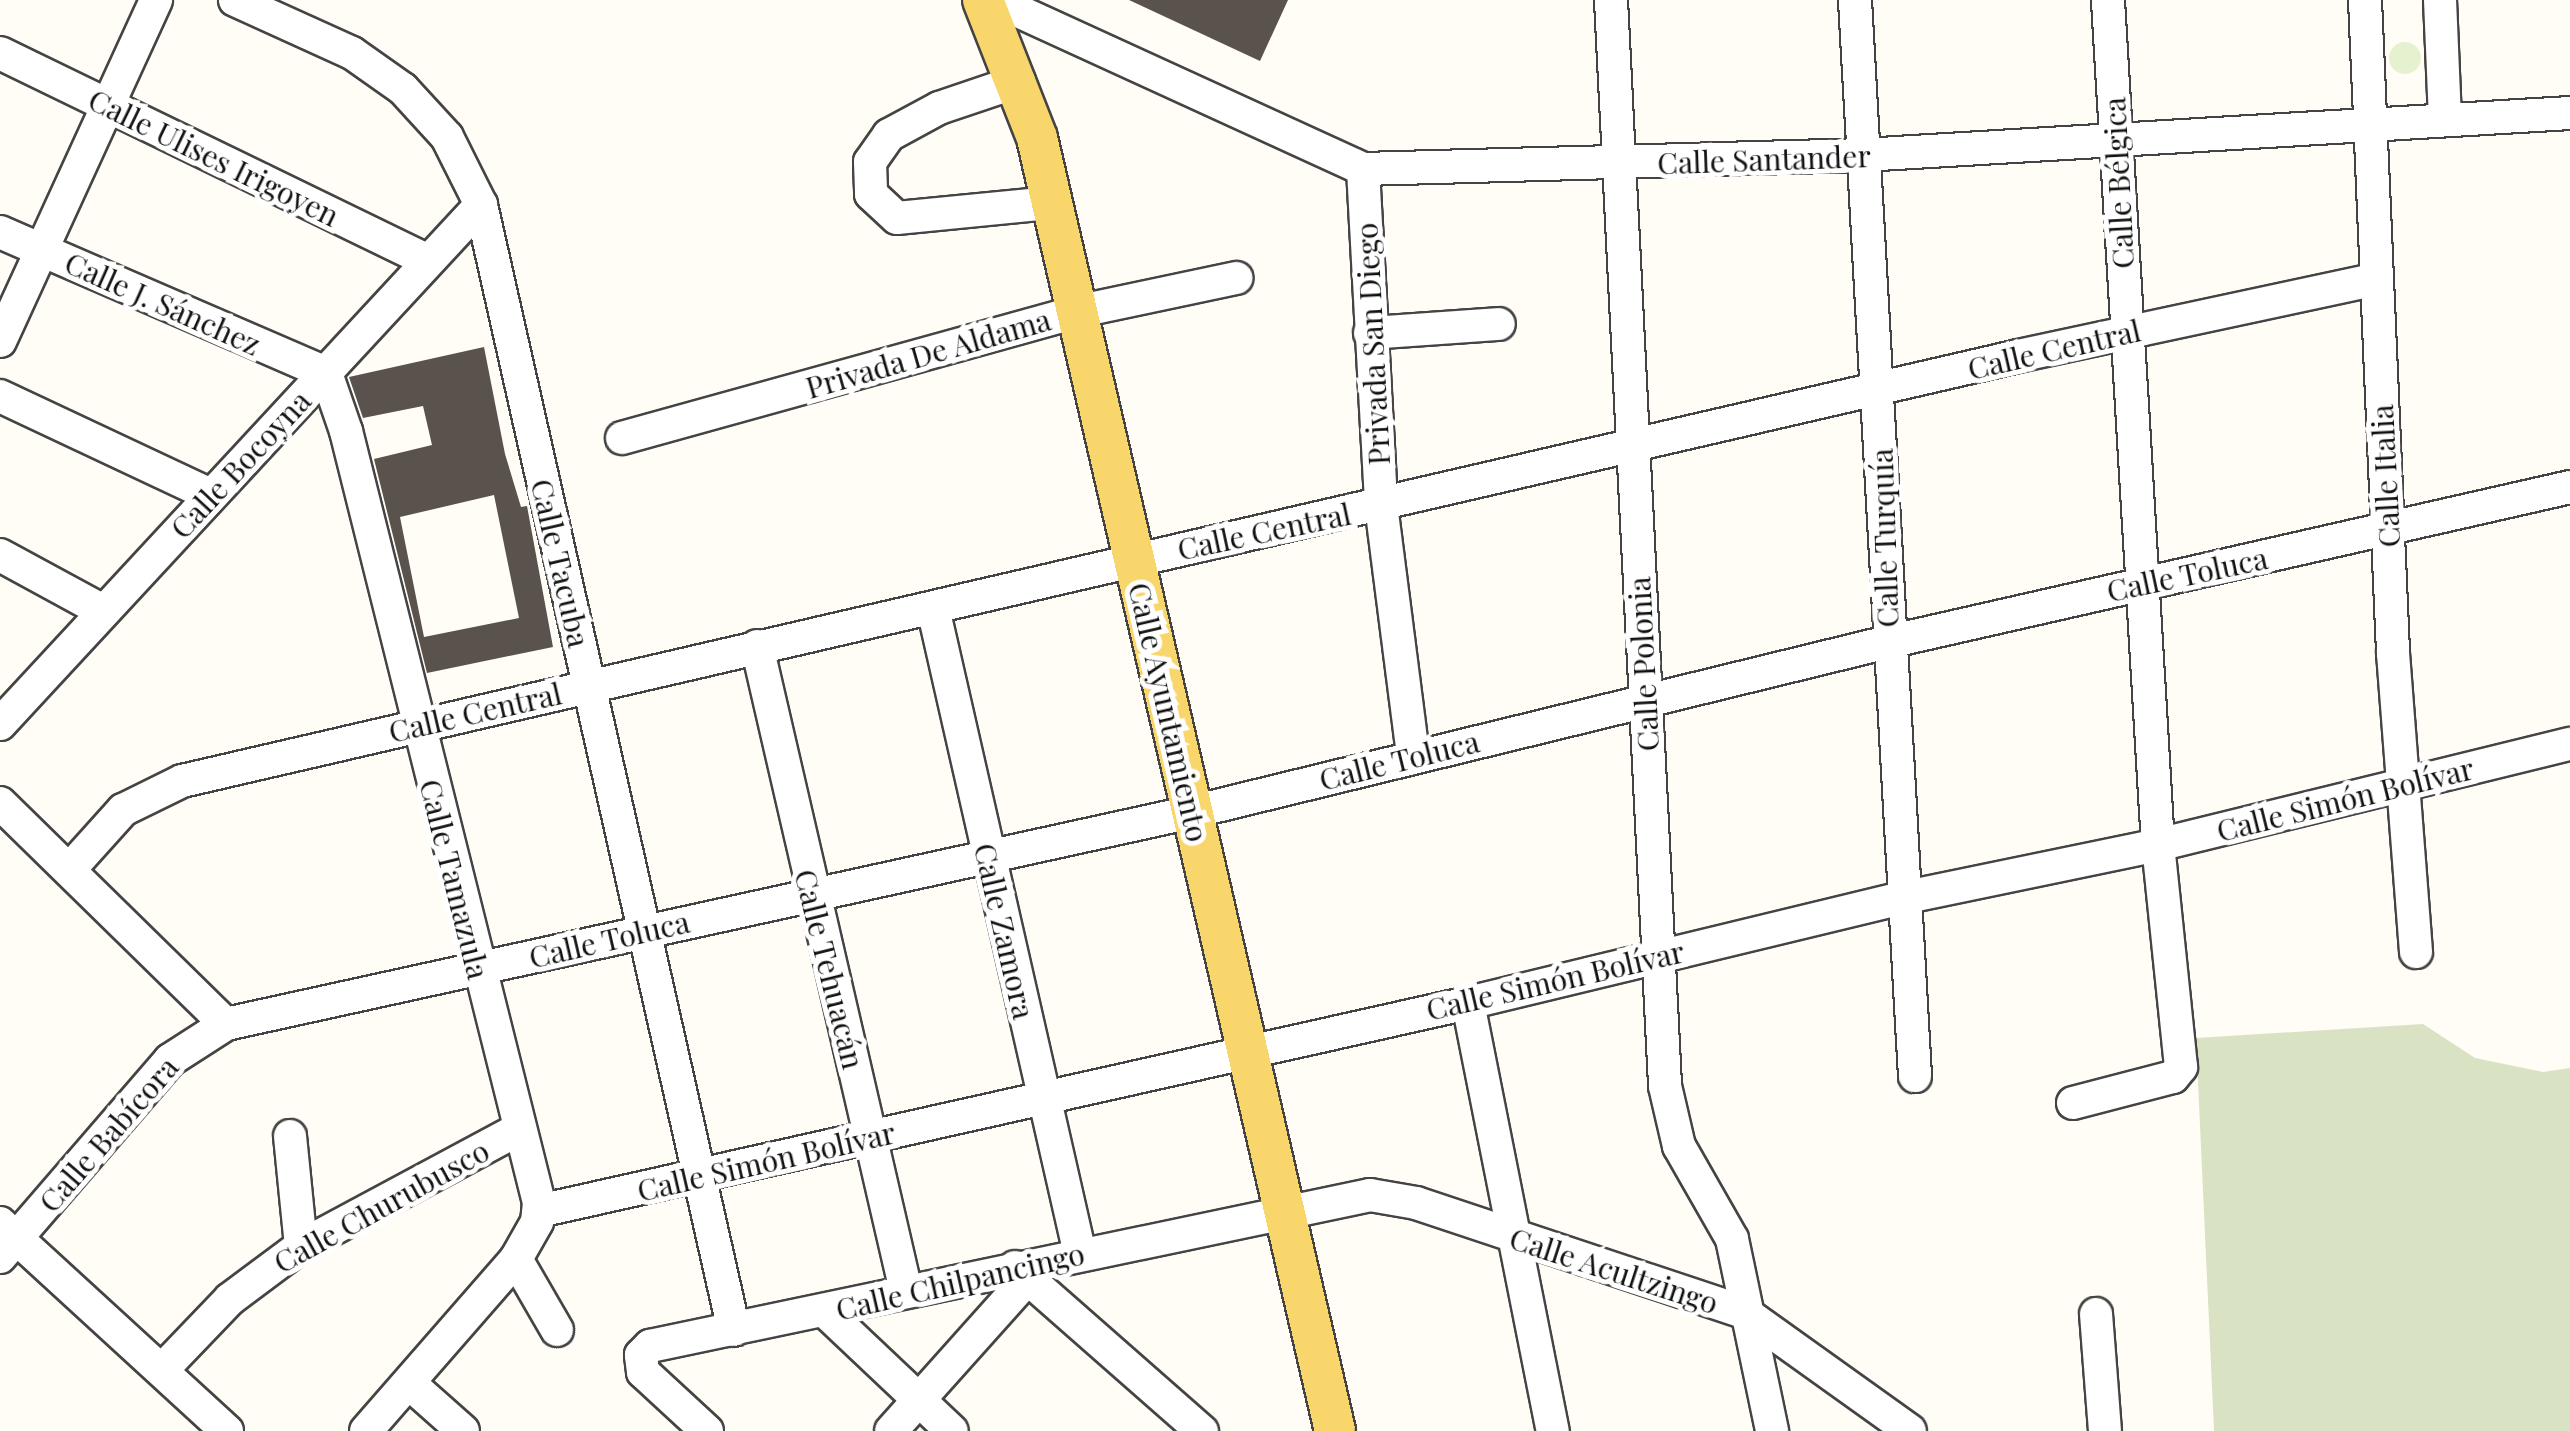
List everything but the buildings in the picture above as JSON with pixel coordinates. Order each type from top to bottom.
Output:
[{"type":"main road","name":"Calle Ayuntamiento","points":[[983,0],[1019,81],[1051,203],[1288,1210],[1335,1431]]},
{"type":"street","points":[[0,341],[156,0]]},
{"type":"street","name":"Calle Tacuba","points":[[235,0],[352,54],[402,90],[447,137],[482,206],[734,1330]]},
{"type":"street","name":"Calle Santander","points":[[994,0],[1363,169],[1616,166],[1864,155],[2570,113]]},
{"type":"street","name":"Calle Polonia","points":[[1610,0],[1654,957],[1670,1120],[1732,1238],[1744,1312],[1772,1431]]},
{"type":"street","name":"Calle Turquía","points":[[1855,0],[1902,898],[1915,1076]]},
{"type":"street","name":"Calle Bélgica","points":[[2073,1103],[2173,1076],[2181,1067],[2158,845],[2108,0]]},
{"type":"street","name":"Calle Italia","points":[[2365,0],[2374,280],[2402,784],[2416,952]]},
{"type":"street","points":[[2440,0],[2445,120]]},
{"type":"street","name":"Calle Ulises Irigoyen","points":[[0,54],[428,261]]},
{"type":"street","points":[[1019,81],[939,108],[889,135],[870,162],[870,194],[897,218],[1051,203]]},
{"type":"street","name":"Privada San Diego","points":[[1363,169],[1381,505],[1413,756]]},
{"type":"street","name":"Calle Bocoyna","points":[[0,724],[482,206]]},
{"type":"street","name":"Calle J. Sánchez","points":[[0,232],[326,373]]},
{"type":"street","name":"Privada De Aldama","points":[[622,438],[1075,312],[1236,278]]},
{"type":"street","name":"Calle Central","points":[[68,870],[123,810],[161,787],[1632,444],[2127,331],[2374,280]]},
{"type":"street","points":[[1370,334],[1498,324]]},
{"type":"street","name":"Calle Tamazula","points":[[326,373],[539,1211]]},
{"type":"street","points":[[0,396],[210,494]]},
{"type":"street","name":"Calle Toluca","points":[[226,1024],[1192,812],[1888,642],[2570,486]]},
{"type":"street","points":[[0,555],[103,611]]},
{"type":"street","name":"Calle Zamora","points":[[933,608],[986,856],[1080,1254]]},
{"type":"street","name":"Calle Tehuacán","points":[[757,646],[810,894],[872,1137],[906,1291]]},
{"type":"street","name":"Calle Simón Bolívar","points":[[539,1211],[1468,1002],[1902,898],[2158,845],[2570,744]]},
{"type":"street","points":[[0,803],[226,1024]]},
{"type":"street","points":[[1468,1002],[1553,1431]]},
{"type":"street","name":"Calle Babícora","points":[[6,1239],[170,1060],[226,1024]]},
{"type":"street","name":"Calle Churubusco","points":[[162,1370],[230,1300],[302,1246],[517,1130]]},
{"type":"street","points":[[290,1136],[302,1246]]},
{"type":"street","name":"Calle Acultzingo","points":[[1288,1210],[1349,1196],[1393,1196],[1517,1241],[1744,1312],[1910,1431]]},
{"type":"street","name":"Calle Chilpancingo","points":[[707,1431],[643,1372],[640,1360],[650,1346],[826,1312],[906,1291],[1021,1273],[1080,1254],[1288,1210]]},
{"type":"street","points":[[366,1431],[516,1258],[539,1211]]},
{"type":"street","points":[[6,1239],[162,1370],[227,1431]]},
{"type":"street","points":[[516,1258],[557,1330]]},
{"type":"street","points":[[891,1431],[1021,1273],[1202,1431]]},
{"type":"street","points":[[826,1312],[952,1431]]},
{"type":"street","points":[[2096,1314],[2105,1431]]},
{"type":"street","points":[[409,1383],[462,1431]]},
{"type":"green space","points":[[2405,42],[2416,47],[2421,58],[2416,69],[2405,74],[2394,69],[2389,58],[2394,47]]},
{"type":"green space","points":[[2423,1024],[2475,1058],[2543,1072],[2570,1068],[2570,1431],[2214,1431],[2196,1038]]}]
